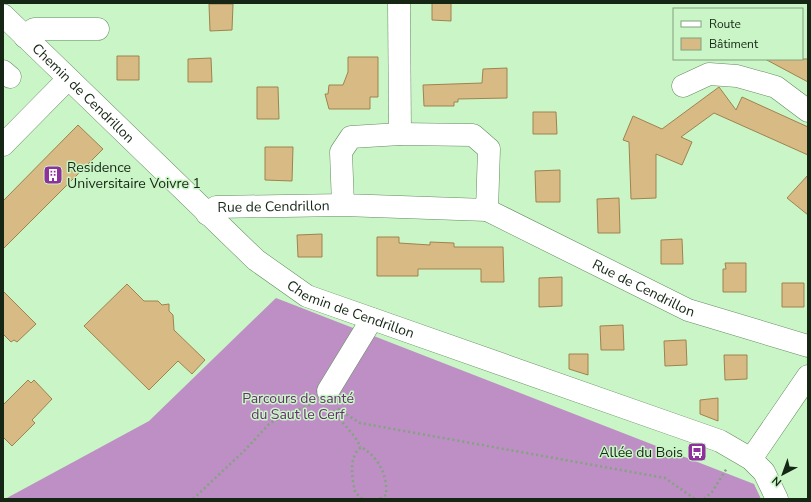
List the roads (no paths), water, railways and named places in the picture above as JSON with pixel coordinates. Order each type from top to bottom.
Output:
[{"type":"street","points":[[399,3],[400,134]]},
{"type":"street","name":"Chemin de Cendrillon","points":[[3,15],[256,260],[307,296],[720,440],[745,455]]},
{"type":"street","name":"Chemin de Cendrillon","points":[[25,37],[34,29],[98,30]]},
{"type":"street","points":[[683,86],[709,74],[737,76],[776,87],[808,111]]},
{"type":"street","points":[[3,145],[68,78]]},
{"type":"street","name":"Rue de Cendrillon","points":[[343,205],[341,152],[351,137],[400,134],[473,135],[489,149],[487,210]]},
{"type":"street","name":"Rue de Cendrillon","points":[[207,214],[216,207],[343,205],[487,210],[688,310],[808,346]]},
{"type":"street","points":[[325,395],[372,319]]},
{"type":"street","points":[[777,499],[764,472],[745,455],[808,376]]},
{"type":"place","name":"Residence Universitaire Voivre 1","points":[[53,175]]},
{"type":"place","name":"Allée du Bois","points":[[697,452]]},
{"type":"park label","name":"Parcours de santé du Saut le Cerf","points":[[298,406]]}]
